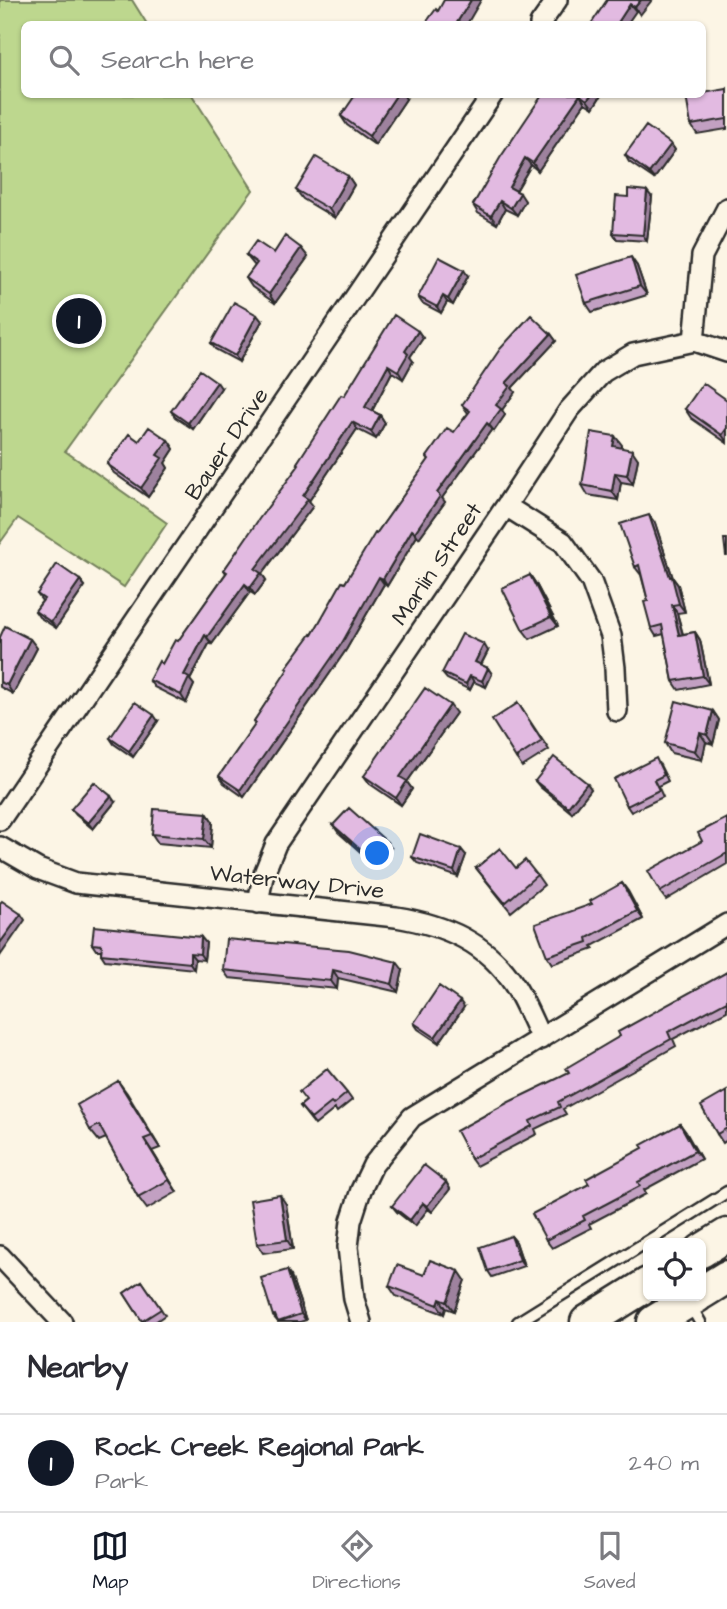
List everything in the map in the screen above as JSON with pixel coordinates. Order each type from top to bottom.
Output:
[{"type":"main road","points":[[706,1248],[727,1235]]},
{"type":"main road","points":[[654,1322],[694,1302],[727,1277]]},
{"type":"main road","points":[[587,1322],[643,1287]]},
{"type":"street","points":[[542,21],[557,0]]},
{"type":"street","name":"Bauer Drive","points":[[0,820],[490,98]]},
{"type":"street","points":[[727,208],[702,256],[694,341],[727,352]]},
{"type":"street","name":"Marlin Street","points":[[258,903],[263,876],[276,844],[569,410],[603,372],[633,354],[694,341]]},
{"type":"street","points":[[506,506],[563,542],[591,581],[611,636],[617,710]]},
{"type":"street","name":"Waterway Drive","points":[[0,847],[37,869],[76,883],[428,922],[457,933],[494,960],[515,986],[541,1039]]},
{"type":"street","points":[[361,1322],[354,1299],[348,1247],[354,1211],[373,1165],[412,1117],[727,924]]},
{"type":"street","points":[[0,1256],[62,1321]]},
{"type":"lane","points":[[518,1322],[727,1192]]},
{"type":"green space","points":[[0,0],[132,0],[145,21],[21,21],[21,98],[194,98],[253,190],[65,451],[167,523],[124,587],[18,518],[0,543]]},
{"type":"building","points":[[444,0],[471,0],[458,21],[427,21],[436,9],[438,11]]},
{"type":"building","points":[[607,0],[641,0],[635,7],[630,4],[619,21],[593,21]]},
{"type":"building","points":[[727,89],[727,119],[691,125],[686,98],[706,98],[706,92]]},
{"type":"building","points":[[353,98],[394,98],[369,136],[341,116]]},
{"type":"building","points":[[540,98],[578,98],[533,163],[525,158],[509,187],[520,193],[511,208],[500,201],[491,216],[473,205],[500,158]]},
{"type":"building","points":[[646,126],[671,144],[649,173],[625,155]]},
{"type":"building","points":[[316,157],[348,176],[329,209],[296,190]]},
{"type":"building","points":[[628,189],[647,191],[643,235],[613,233],[616,196],[628,197]]},
{"type":"building","points":[[285,236],[301,248],[269,294],[246,278],[257,263],[246,255],[256,241],[274,253]]},
{"type":"building","points":[[439,257],[464,270],[448,299],[443,296],[437,307],[418,297]]},
{"type":"building","points":[[631,257],[640,286],[586,303],[576,275]]},
{"type":"building","points":[[234,302],[257,315],[235,356],[211,343]]},
{"type":"building","points":[[394,315],[418,331],[405,351],[408,354],[398,371],[388,365],[365,407],[380,415],[371,432],[352,422],[303,496],[308,499],[255,569],[261,573],[250,588],[245,584],[207,637],[205,635],[184,675],[189,678],[181,695],[149,680],[159,661],[162,664],[175,640],[178,641],[227,572],[224,570],[299,465],[297,463],[341,395],[344,396]]},
{"type":"building","points":[[531,315],[551,334],[506,383],[510,386],[496,405],[501,409],[489,425],[487,423],[437,493],[440,496],[415,532],[412,530],[383,579],[379,577],[342,643],[240,790],[219,776],[256,723],[254,721],[288,669],[286,668],[312,635],[342,582],[345,583],[375,533],[429,459],[427,457],[447,428],[454,432],[470,411],[462,405],[500,349]]},
{"type":"building","points":[[200,370],[217,382],[188,423],[171,411]]},
{"type":"building","points":[[703,383],[727,400],[727,428],[722,435],[685,409]]},
{"type":"building","points":[[149,427],[168,440],[157,455],[162,458],[141,488],[107,464],[129,434],[139,441]]},
{"type":"building","points":[[591,432],[615,436],[613,446],[632,450],[627,475],[615,473],[612,491],[582,485]]},
{"type":"building","points":[[649,515],[679,604],[672,605],[679,635],[695,632],[703,676],[673,681],[662,625],[651,628],[644,602],[648,601],[639,565],[635,567],[620,524]]},
{"type":"building","points":[[724,539],[727,539],[727,556],[726,556]]},
{"type":"building","points":[[57,564],[80,580],[51,622],[35,611],[44,599],[37,594]]},
{"type":"building","points":[[530,575],[551,617],[523,630],[502,588]]},
{"type":"building","points":[[5,626],[30,639],[7,685],[0,682],[0,637]]},
{"type":"building","points":[[462,634],[484,644],[475,662],[488,668],[482,681],[470,676],[466,684],[442,673]]},
{"type":"building","points":[[425,688],[450,705],[400,777],[407,781],[396,798],[364,776]]},
{"type":"building","points":[[676,701],[713,711],[707,735],[700,733],[695,751],[665,743]]},
{"type":"building","points":[[135,702],[154,715],[129,751],[110,738]]},
{"type":"building","points":[[518,703],[542,741],[516,758],[492,720]]},
{"type":"building","points":[[554,757],[587,783],[568,807],[535,781]]},
{"type":"building","points":[[656,758],[664,775],[654,780],[659,790],[627,806],[614,779]]},
{"type":"building","points":[[94,782],[111,796],[88,823],[71,809]]},
{"type":"building","points":[[349,808],[387,842],[371,859],[333,825]]},
{"type":"building","points":[[154,809],[207,813],[204,839],[152,834]]},
{"type":"building","points":[[727,818],[727,853],[660,892],[648,871],[702,841],[698,833]]},
{"type":"building","points":[[420,834],[461,849],[454,871],[412,857]]},
{"type":"building","points":[[500,848],[516,868],[525,860],[537,875],[505,903],[476,868]]},
{"type":"building","points":[[622,883],[637,911],[587,938],[588,942],[547,956],[535,924],[592,904],[590,901]]},
{"type":"building","points":[[2,901],[21,914],[0,943],[0,903]]},
{"type":"building","points":[[94,926],[201,937],[200,954],[190,953],[190,963],[101,954],[102,945],[92,944]]},
{"type":"building","points":[[226,939],[349,950],[397,962],[392,984],[333,970],[331,981],[223,970]]},
{"type":"building","points":[[727,972],[727,1001],[668,1032],[671,1039],[558,1102],[560,1107],[530,1121],[532,1126],[471,1159],[456,1131],[569,1073],[566,1068],[620,1036],[618,1032]]},
{"type":"building","points":[[439,986],[460,1001],[435,1037],[414,1023]]},
{"type":"building","points":[[327,1069],[347,1093],[311,1119],[300,1106],[306,1101],[299,1092]]},
{"type":"building","points":[[118,1081],[152,1136],[144,1139],[169,1180],[138,1197],[99,1125],[90,1130],[77,1105]]},
{"type":"building","points":[[727,1091],[727,1128],[717,1134],[701,1106]]},
{"type":"building","points":[[680,1124],[695,1151],[638,1182],[640,1186],[583,1216],[585,1220],[546,1240],[532,1214],[589,1184],[586,1179]]},
{"type":"building","points":[[424,1165],[446,1182],[427,1206],[423,1203],[410,1220],[392,1206]]},
{"type":"building","points":[[280,1195],[287,1240],[257,1244],[250,1200]]},
{"type":"building","points":[[511,1236],[520,1260],[488,1271],[480,1247]]},
{"type":"building","points":[[430,1260],[459,1271],[447,1302],[440,1299],[438,1305],[389,1286],[397,1265],[424,1275]]},
{"type":"building","points":[[287,1270],[301,1314],[278,1322],[275,1315],[273,1316],[261,1278]]},
{"type":"building","points":[[142,1281],[161,1309],[142,1321],[124,1293]]},
{"type":"place","name":"Rock Creek Regional Park","points":[[79,321]]}]
